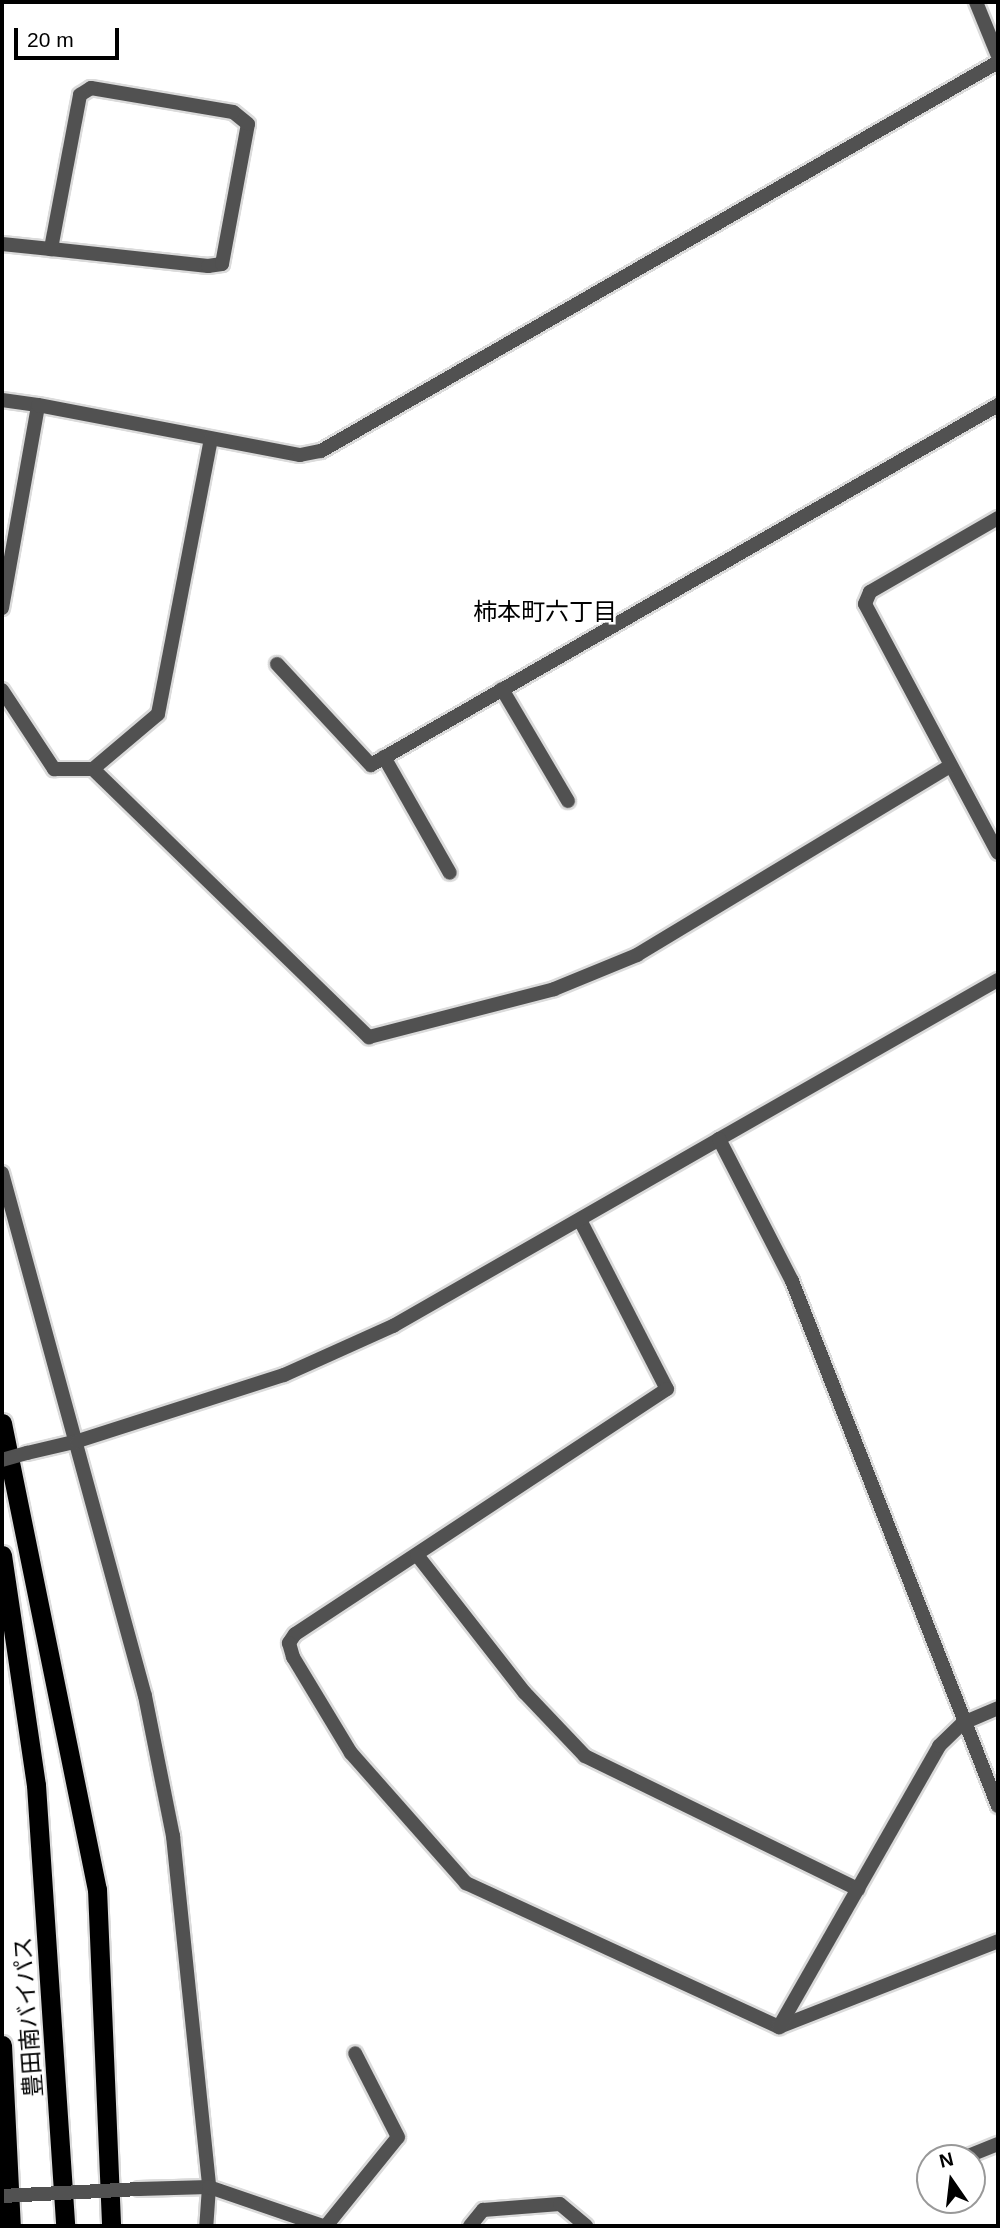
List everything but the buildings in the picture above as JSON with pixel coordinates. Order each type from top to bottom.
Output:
[{"type":"highway","points":[[2,1423],[97,1889],[111,2226]]},
{"type":"highway","name":"豊田南バイパス","points":[[2,1555],[36,1784],[65,2226]]},
{"type":"highway","name":"豊田南バイパス","points":[[2,2045],[11,2226]]},
{"type":"street","points":[[976,2],[998,56]]},
{"type":"street","points":[[2,400],[300,455],[321,451],[998,62]]},
{"type":"street","points":[[2,244],[51,249],[222,264],[248,124],[233,112],[91,88],[80,95],[51,249]]},
{"type":"street","points":[[2,608],[38,405]]},
{"type":"street","points":[[277,664],[371,765],[998,405]]},
{"type":"street","points":[[2,690],[54,769],[93,769],[165,702],[211,439]]},
{"type":"street","points":[[998,519],[870,592],[864,604],[949,767],[998,853]]},
{"type":"street","points":[[502,689],[568,801]]},
{"type":"street","points":[[384,757],[450,873]]},
{"type":"street","points":[[93,769],[369,1037],[554,989],[636,955],[949,767]]},
{"type":"street","points":[[2,1460],[78,1441],[284,1375],[393,1326],[998,980]]},
{"type":"street","points":[[719,1139],[792,1281],[998,1807]]},
{"type":"street","points":[[2,1173],[78,1441],[173,1836],[209,2187],[206,2226]]},
{"type":"street","points":[[580,1220],[667,1389],[289,1643],[352,1753],[467,1883],[779,2027],[998,1941]]},
{"type":"street","points":[[417,1555],[526,1693],[585,1756],[858,1889]]},
{"type":"street","points":[[779,2027],[939,1746],[963,1723],[998,1708]]},
{"type":"street","points":[[2,2196],[209,2187],[324,2226],[398,2137],[355,2053]]},
{"type":"street","points":[[470,2226],[483,2210],[560,2204],[586,2226]]},
{"type":"district","name":"柿本町六丁目","points":[[545,612]]}]
